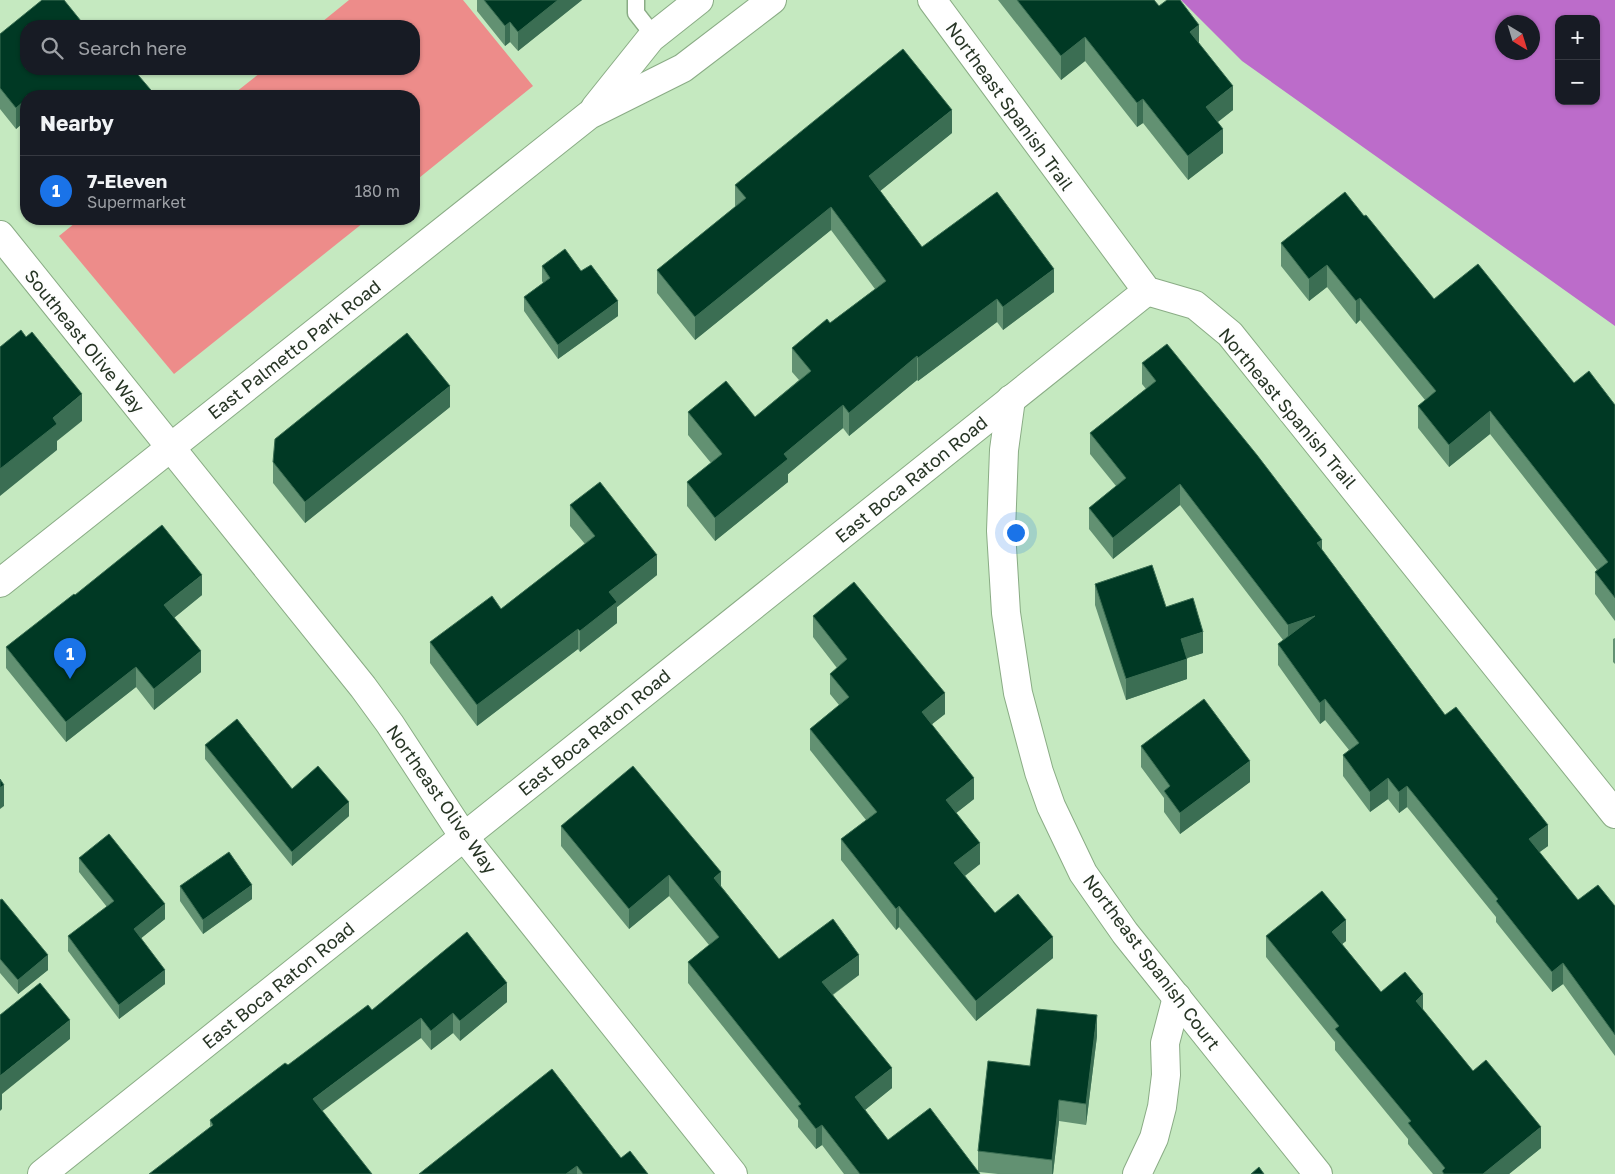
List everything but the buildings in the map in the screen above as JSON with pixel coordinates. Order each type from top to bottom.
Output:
[{"type":"street","name":"East Palmetto Park Road","points":[[589,115],[654,36],[699,0]]},
{"type":"street","name":"East Palmetto Park Road","points":[[0,583],[589,115],[683,68],[772,0]]},
{"type":"street","name":"Northeast Spanish Trail","points":[[932,0],[1147,291],[1195,305],[1230,334],[1615,814]]},
{"type":"street","name":"Southeast Olive Way","points":[[0,235],[171,446]]},
{"type":"street","name":"East Boca Raton Road","points":[[42,1174],[1147,291]]},
{"type":"street","name":"Northeast Spanish Court","points":[[1011,400],[1004,450],[1001,531],[1006,613],[1018,693],[1039,772],[1051,806],[1083,873],[1125,933],[1318,1174]]},
{"type":"street","name":"Northeast Olive Way","points":[[171,446],[364,687],[464,837],[733,1174]]},
{"type":"street","points":[[1137,1174],[1154,1138],[1162,1107],[1166,1075],[1165,1043],[1177,997]]},
{"type":"lane","points":[[636,0],[636,13],[654,36]]},
{"type":"shaded area","points":[[349,0],[463,0],[533,86],[420,177],[420,90],[239,90],[257,75],[420,75],[420,20],[324,20]]},
{"type":"shaded area","points":[[1181,0],[1615,0],[1615,326],[1242,61]]},
{"type":"shaded area","points":[[73,225],[360,225],[174,374],[59,236]]},
{"type":"place","name":"7-Eleven","points":[[70,679]]}]
